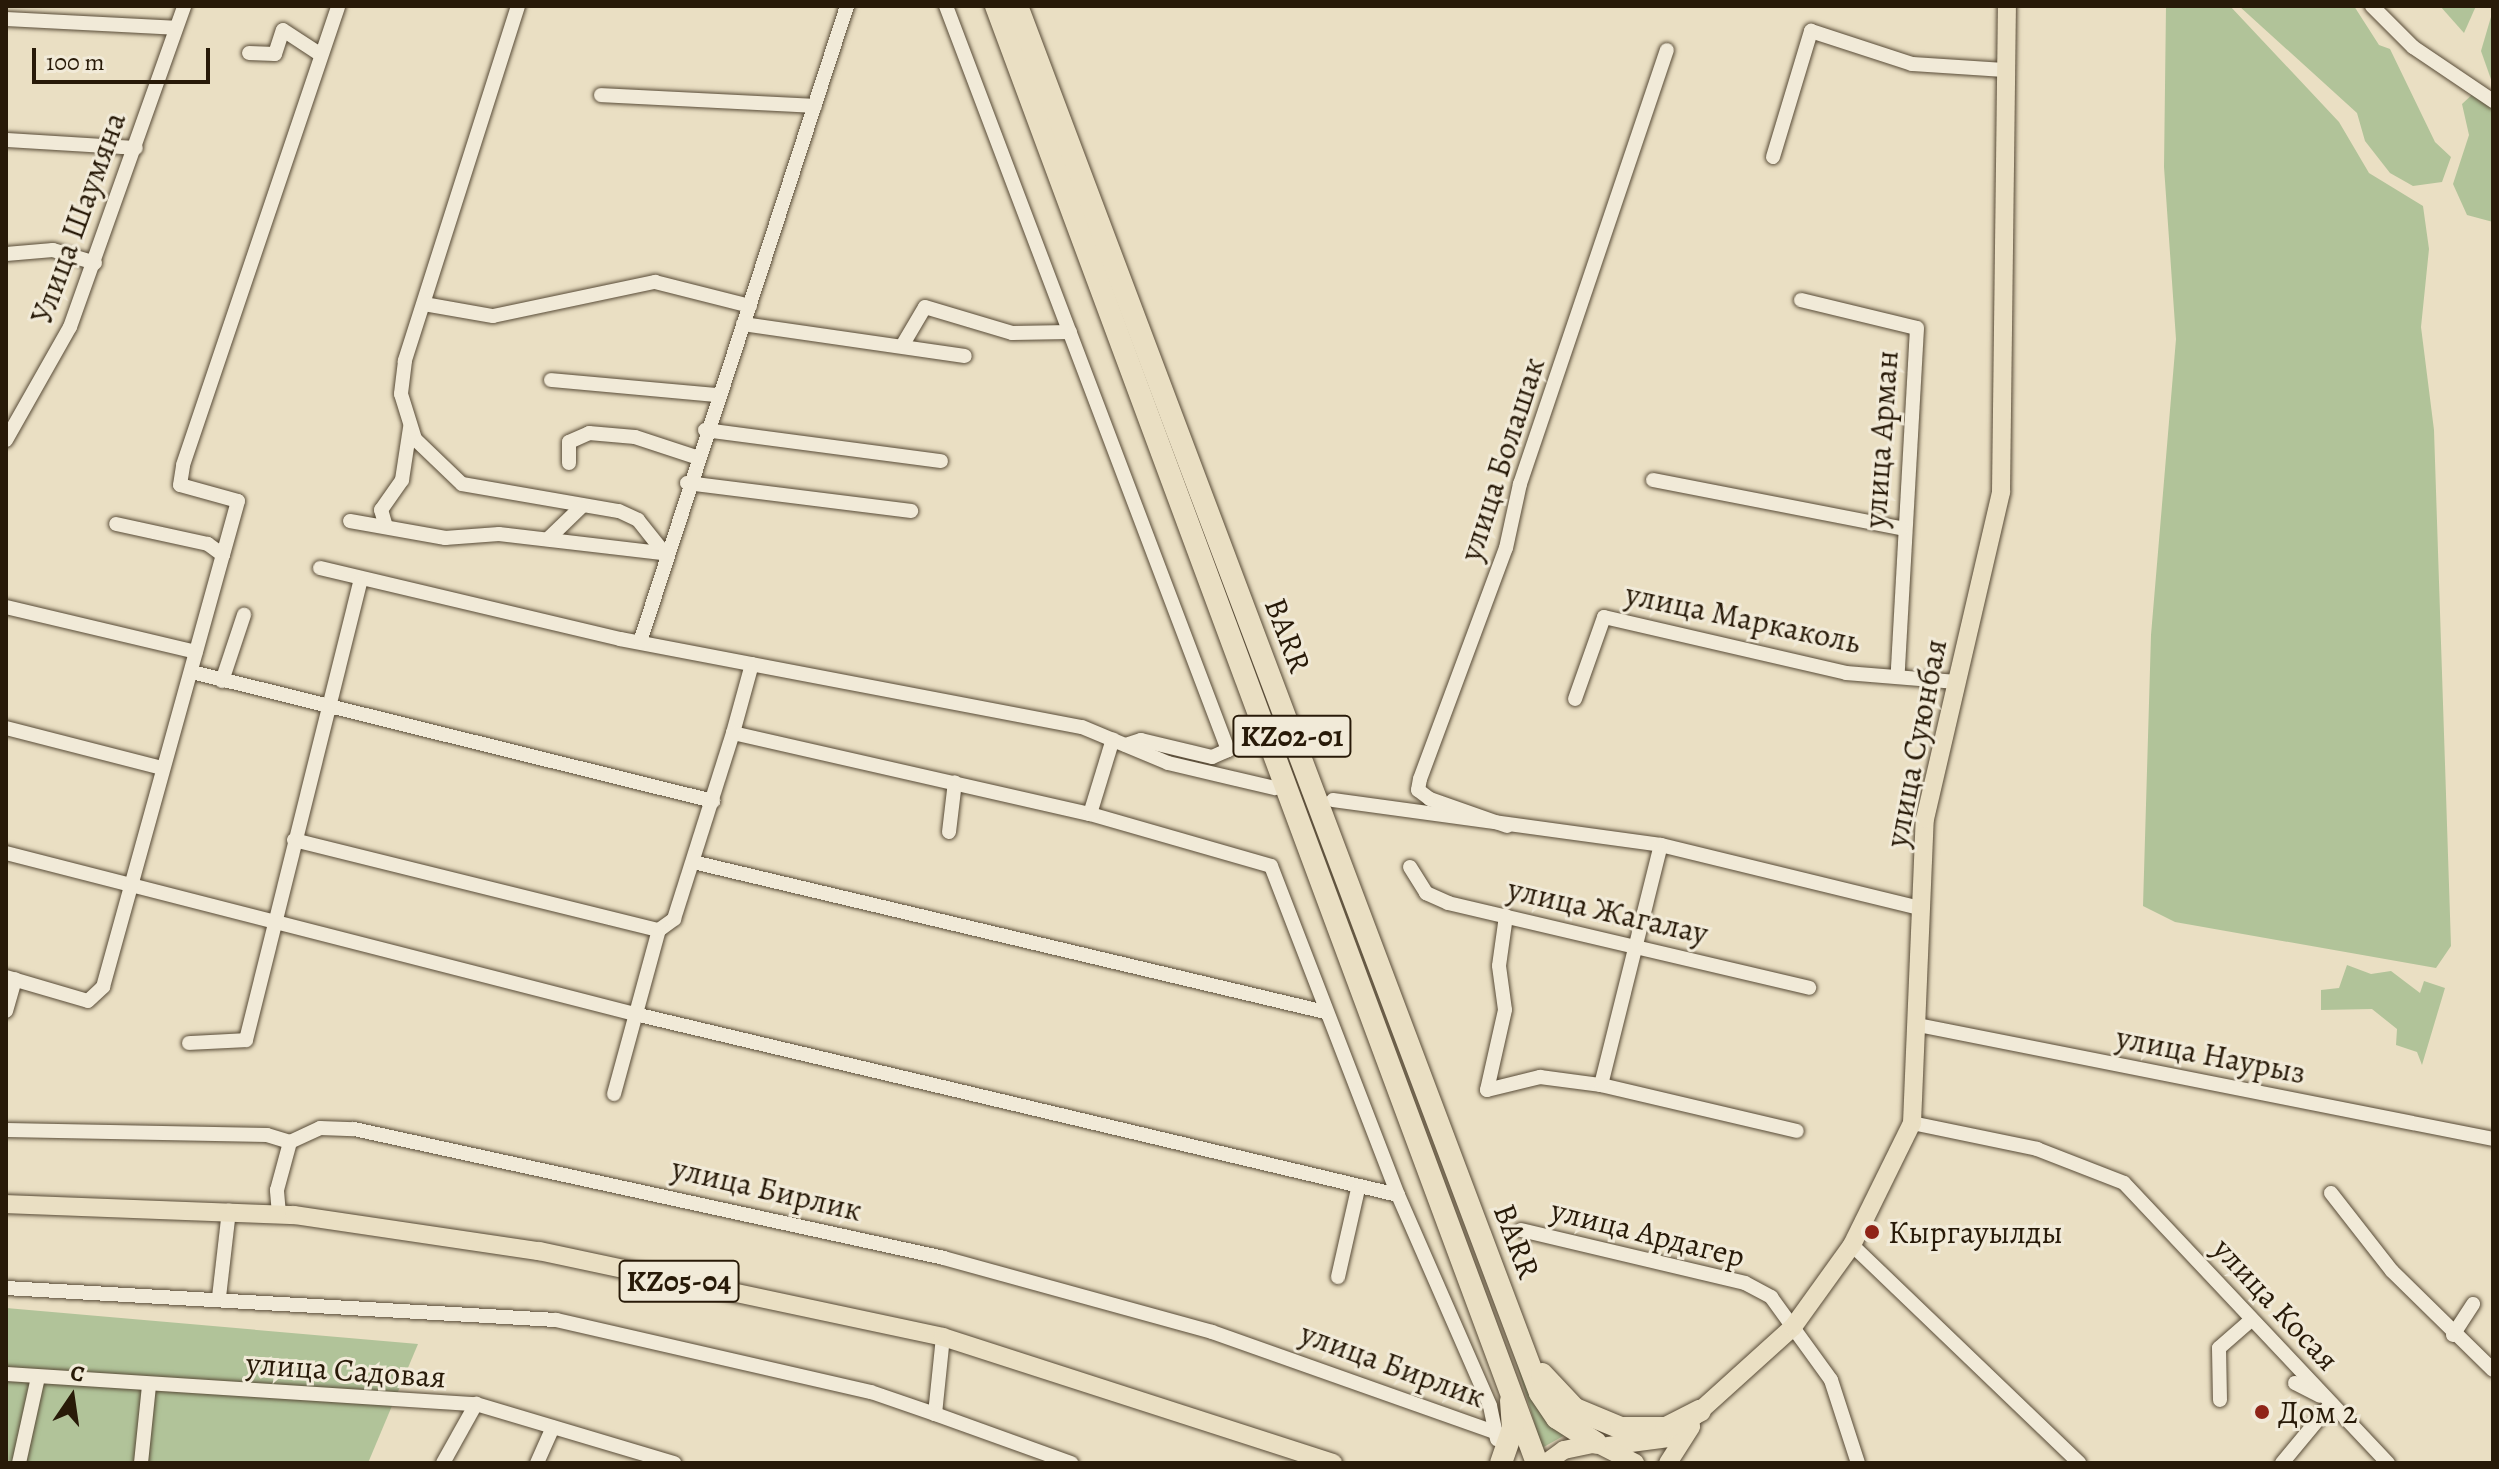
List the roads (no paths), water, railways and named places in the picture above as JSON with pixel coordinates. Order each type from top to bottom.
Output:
[{"type":"highway","name":"BARR","points":[[996,6],[1537,1463]]},
{"type":"highway","name":"BARR","points":[[1017,6],[1544,1402],[1602,1445]]},
{"type":"highway","points":[[1520,1339],[1561,1398],[1588,1418],[1655,1430],[1700,1411]]},
{"type":"highway","points":[[1501,1463],[1513,1429],[1508,1380]]},
{"type":"main road","name":"улица Суюнбая","points":[[1546,1463],[1574,1445],[1661,1442],[1793,1327],[1852,1245],[1912,1123],[1925,819],[2001,492],[2007,6]]},
{"type":"main road","name":"KZ05-04","points":[[6,1204],[279,1214],[446,1234],[943,1337],[1333,1463]]},
{"type":"main road","points":[[1668,1463],[1700,1411]]},
{"type":"main road","points":[[1679,1463],[1700,1411]]},
{"type":"main road","points":[[1602,1445],[1635,1463]]},
{"type":"street","name":"Улица Шаумяна","points":[[9,430],[95,263],[184,6]]},
{"type":"street","points":[[6,1011],[11,978],[95,1001],[131,887],[238,501],[180,485],[183,465],[338,6]]},
{"type":"street","points":[[386,527],[381,510],[402,480],[410,428],[401,394],[424,304],[518,6]]},
{"type":"street","points":[[640,642],[662,553],[750,306],[847,6]]},
{"type":"street","points":[[946,6],[1228,750],[1212,757],[1141,740],[1120,742]]},
{"type":"street","points":[[2372,6],[2413,47],[2493,101]]},
{"type":"street","points":[[6,19],[175,28]]},
{"type":"street","points":[[249,53],[275,54],[283,30],[321,55]]},
{"type":"street","points":[[1773,157],[1811,31],[1912,64],[2005,70]]},
{"type":"street","name":"улица Болашак","points":[[1507,826],[1430,799],[1418,790],[1420,779],[1506,548],[1520,484],[1667,50]]},
{"type":"street","points":[[601,95],[815,106]]},
{"type":"street","points":[[6,140],[136,148]]},
{"type":"street","points":[[6,254],[53,250],[95,263]]},
{"type":"street","points":[[424,304],[493,316],[655,282],[750,306]]},
{"type":"street","name":"улица Арман","points":[[1801,300],[1917,328],[1901,528],[1898,673]]},
{"type":"street","points":[[902,346],[925,307],[1012,333],[1070,332]]},
{"type":"street","points":[[743,324],[965,356]]},
{"type":"street","points":[[551,380],[717,395]]},
{"type":"street","points":[[410,428],[462,484],[582,506],[638,520],[662,553]]},
{"type":"street","points":[[705,430],[941,461]]},
{"type":"street","points":[[569,463],[569,442],[589,433],[635,437],[696,457]]},
{"type":"street","points":[[1653,480],[1901,528]]},
{"type":"street","points":[[687,483],[911,511]]},
{"type":"street","points":[[548,539],[582,506]]},
{"type":"street","points":[[350,521],[445,538],[548,539],[662,553]]},
{"type":"street","points":[[116,524],[208,544],[223,555]]},
{"type":"street","points":[[320,568],[361,580],[640,642],[1009,711],[1120,742],[1168,763],[1275,788]]},
{"type":"street","points":[[189,1043],[246,1040],[361,580]]},
{"type":"street","points":[[6,607],[196,652]]},
{"type":"street","points":[[222,681],[244,615]]},
{"type":"street","name":"улица Маркаколь","points":[[1575,699],[1604,617],[1846,673],[1898,673],[1957,682]]},
{"type":"street","points":[[294,840],[659,930],[671,926],[713,801],[752,664]]},
{"type":"street","points":[[192,672],[328,709],[713,801]]},
{"type":"street","points":[[6,728],[162,768]]},
{"type":"street","points":[[733,733],[1090,814],[1271,866],[1398,1195],[1498,1433],[1491,1463]]},
{"type":"street","points":[[1090,814],[1120,742]]},
{"type":"street","points":[[949,832],[955,782]]},
{"type":"street","points":[[1333,800],[1661,845],[1919,908]]},
{"type":"street","points":[[1601,1085],[1661,845]]},
{"type":"street","points":[[6,853],[635,1014],[1358,1189],[1398,1195]]},
{"type":"street","points":[[693,862],[1325,1012]]},
{"type":"street","name":"улица Жагалау","points":[[1410,867],[1426,893],[1506,916],[1809,988]]},
{"type":"street","points":[[1506,916],[1499,966],[1505,1010],[1487,1090],[1540,1077],[1601,1085],[1797,1131]]},
{"type":"street","points":[[614,1094],[659,930]]},
{"type":"street","name":"улица Наурыз","points":[[1918,1025],[2493,1139]]},
{"type":"street","name":"улица Косая","points":[[1912,1123],[2037,1149],[2124,1183],[2388,1463]]},
{"type":"street","name":"улица Бирлик","points":[[290,1142],[320,1128],[354,1129],[915,1250],[1212,1332],[1498,1433]]},
{"type":"street","points":[[6,1130],[267,1135],[290,1142],[277,1190],[279,1214]]},
{"type":"street","points":[[1338,1277],[1358,1189]]},
{"type":"street","points":[[2331,1193],[2453,1335],[2493,1370]]},
{"type":"street","points":[[219,1297],[229,1211]]},
{"type":"street","name":"улица Ардагер","points":[[1521,1230],[1745,1283],[1771,1297],[1841,1400],[1858,1463]]},
{"type":"street","points":[[1852,1245],[2079,1463]]},
{"type":"street","points":[[6,1288],[219,1297],[556,1320],[871,1392],[1071,1463]]},
{"type":"street","points":[[2453,1335],[2473,1304]]},
{"type":"street","points":[[2220,1400],[2219,1348],[2251,1320]]},
{"type":"street","points":[[935,1414],[943,1337]]},
{"type":"street","name":"улица Садовая","points":[[6,1374],[476,1404],[553,1427],[628,1456],[674,1463]]},
{"type":"street","points":[[19,1463],[38,1377]]},
{"type":"street","points":[[2282,1463],[2329,1402],[2295,1383]]},
{"type":"street","points":[[141,1463],[149,1385]]},
{"type":"street","points":[[443,1463],[476,1404]]},
{"type":"street","points":[[537,1463],[553,1427]]},
{"type":"place","name":"Кыргауылды","points":[[1872,1232]]},
{"type":"place","name":"Дом 2","points":[[2262,1412]]}]
